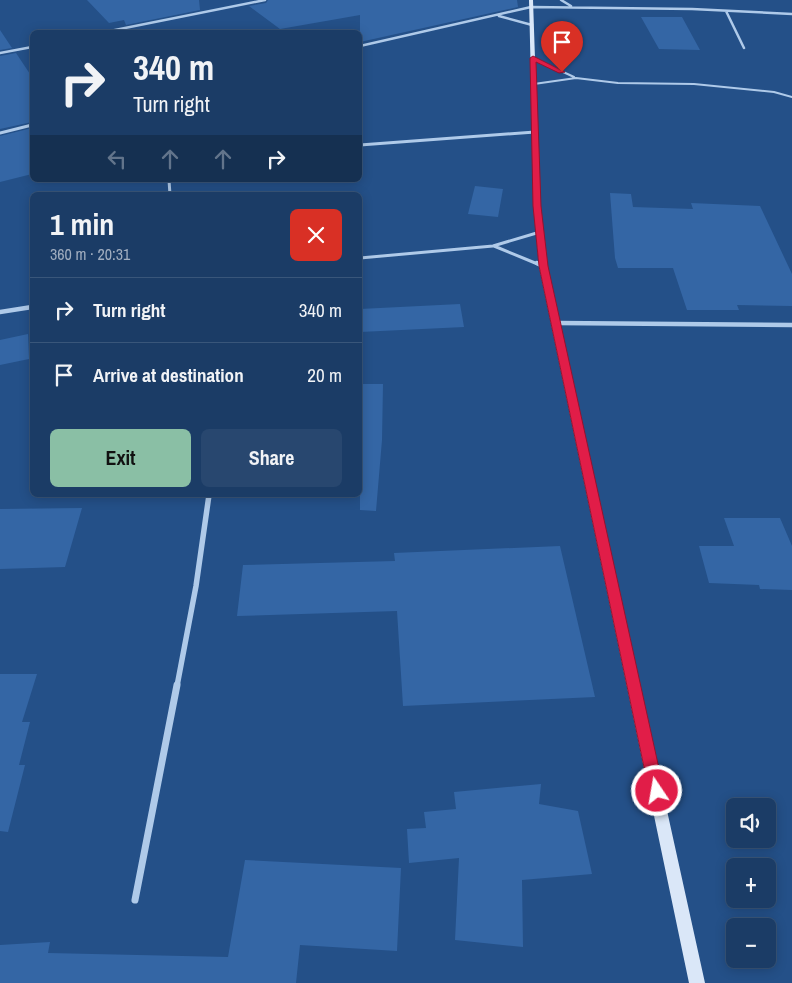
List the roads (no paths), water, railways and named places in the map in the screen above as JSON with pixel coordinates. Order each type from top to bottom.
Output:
[{"type":"main road","points":[[531,4],[537,206],[543,266],[557,323],[697,983]]},
{"type":"street","points":[[115,30],[265,0]]},
{"type":"street","points":[[561,0],[571,6]]},
{"type":"street","points":[[362,46],[498,16],[531,4],[792,14]]},
{"type":"street","points":[[726,11],[744,48]]},
{"type":"street","points":[[498,16],[532,25]]},
{"type":"street","points":[[0,53],[30,47]]},
{"type":"street","points":[[0,133],[30,126]]},
{"type":"street","points":[[362,145],[535,132]]},
{"type":"street","points":[[362,258],[493,246],[540,232]]},
{"type":"street","points":[[493,246],[543,266]]},
{"type":"street","points":[[0,312],[30,307]]},
{"type":"street","points":[[557,323],[792,325]]},
{"type":"street","points":[[135,900],[196,586],[209,497]]},
{"type":"lane","points":[[533,58],[576,78]]},
{"type":"lane","points":[[534,84],[576,78],[627,83],[694,84],[774,92],[792,97]]}]
